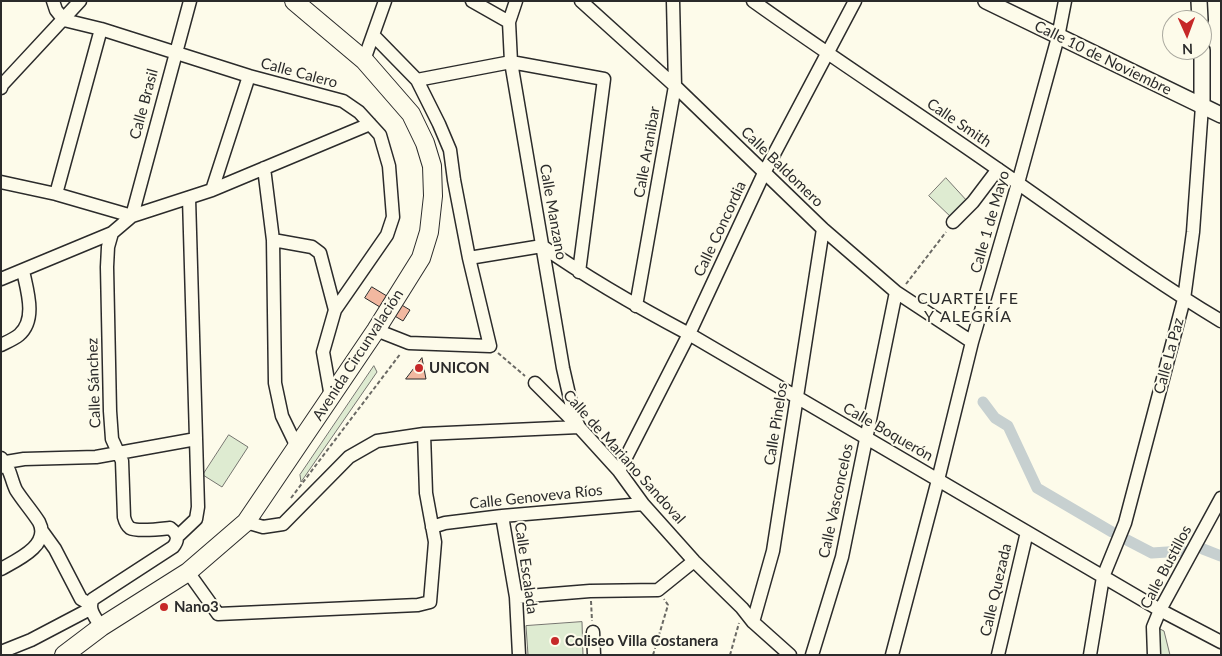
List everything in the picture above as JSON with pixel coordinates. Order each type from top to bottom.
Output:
[{"type":"highway","name":"Avenida Circunvalación","points":[[69,653],[101,627],[188,572],[246,522],[376,330],[421,258],[429,232],[433,196],[432,166],[425,143],[411,114],[364,60],[294,1]]},
{"type":"main road","name":"Calle 10 de Noviembre","points":[[986,1],[1221,115]]},
{"type":"main road","name":"Calle La Paz","points":[[1202,60],[1202,106]]},
{"type":"street","points":[[53,1],[56,10],[64,20]]},
{"type":"street","points":[[1,88],[2,84],[80,1]]},
{"type":"street","name":"Calle Brasil","points":[[132,216],[190,1]]},
{"type":"street","points":[[364,60],[374,36],[384,1]]},
{"type":"street","points":[[472,1],[510,22]]},
{"type":"street","name":"Calle Manzano","points":[[516,1],[510,22],[511,62],[563,368],[574,416],[579,427]]},
{"type":"street","name":"Calle Baldomero","points":[[581,1],[676,86],[764,174],[823,229],[897,293],[972,342]]},
{"type":"street","name":"Calle Aranibar","points":[[636,306],[676,86],[672,1]]},
{"type":"street","name":"Calle Smith","points":[[753,1],[1184,299],[1221,321]]},
{"type":"street","name":"Calle Concordia","points":[[618,471],[689,334],[764,174],[855,1]]},
{"type":"street","name":"Calle 1 de Mayo","points":[[892,655],[972,342],[1058,37],[1065,1]]},
{"type":"street","name":"Calle Calero","points":[[64,20],[101,29],[249,76],[343,101],[359,112],[380,135],[389,166],[393,217],[388,235],[335,310],[323,352],[331,396]]},
{"type":"street","points":[[56,194],[101,29]]},
{"type":"street","points":[[374,36],[417,80],[450,150],[469,258],[490,346],[409,343],[376,330]]},
{"type":"street","points":[[417,80],[511,62],[604,79],[579,272]]},
{"type":"street","points":[[212,190],[249,76]]},
{"type":"street","name":"Calle La Paz","points":[[1090,655],[1103,576],[1125,523],[1184,299],[1194,232],[1202,106]]},
{"type":"street","points":[[1,279],[112,233],[132,216],[212,190],[370,124]]},
{"type":"street","points":[[264,168],[273,240],[275,383],[282,416],[297,447]]},
{"type":"street","points":[[954,222],[973,202],[998,169]]},
{"type":"street","points":[[1,182],[56,194],[132,216]]},
{"type":"street","points":[[1,652],[30,640],[90,606],[93,599],[173,547],[177,542],[177,537],[196,519],[198,507],[189,198]]},
{"type":"street","name":"Calle Pinelos","points":[[753,622],[773,551],[823,229]]},
{"type":"street","name":"Calle Sánchez","points":[[112,233],[108,248],[107,267],[110,412],[112,439],[122,461],[124,517],[126,524],[130,528],[136,530],[170,528],[177,537]]},
{"type":"street","points":[[273,240],[312,247],[320,253],[335,310]]},
{"type":"street","points":[[469,258],[542,246]]},
{"type":"street","name":"Calle Boquerón","points":[[542,246],[579,272],[636,306],[689,334],[1160,610],[1221,642]]},
{"type":"street","points":[[1,345],[19,336],[26,326],[30,305],[24,270]]},
{"type":"street","name":"Calle Vasconcelos","points":[[812,655],[842,557],[865,438],[897,293]]},
{"type":"street","name":"Calle de Mariano Sandoval","points":[[535,383],[579,427],[618,471],[643,504],[694,561],[742,608],[753,622],[790,655]]},
{"type":"street","points":[[246,522],[264,527],[283,524],[349,457],[377,441],[424,434],[579,427]]},
{"type":"street","points":[[188,572],[218,614],[418,605],[430,602],[435,542],[426,493],[424,434]]},
{"type":"street","points":[[101,627],[90,606],[81,599],[55,549],[16,489],[3,462],[24,459],[96,457],[196,439]]},
{"type":"street","name":"Calle Bustillos","points":[[1154,655],[1153,627],[1160,610],[1221,498]]},
{"type":"street","name":"Calle Genoveva Ríos","points":[[432,527],[445,523],[502,516],[643,504]]},
{"type":"street","name":"Calle Escalada","points":[[502,516],[516,597],[519,655]]},
{"type":"street","points":[[1,569],[31,550],[39,542],[42,531]]},
{"type":"street","name":"Calle Quezada","points":[[998,655],[1027,532]]},
{"type":"street","points":[[516,597],[590,591],[658,590],[694,561]]},
{"type":"street","points":[[593,632],[594,655]]},
{"type":"path","points":[[897,293],[954,222]]},
{"type":"path","points":[[288,502],[409,343]]},
{"type":"path","points":[[490,346],[535,383]]},
{"type":"path","points":[[653,655],[668,605],[658,590]]},
{"type":"path","points":[[590,591],[593,632]]},
{"type":"path","points":[[730,655],[742,608]]},
{"type":"green space","points":[[946,178],[968,202],[953,219],[929,196]]},
{"type":"green space","points":[[374,366],[377,372],[301,482],[300,475]]},
{"type":"green space","points":[[229,435],[248,447],[222,487],[203,475]]},
{"type":"green space","name":"Coliseo Villa Costanera","points":[[582,622],[583,655],[528,655],[526,626]]},
{"type":"green space","points":[[1158,628],[1164,631],[1170,655],[1161,655]]},
{"type":"building","points":[[372,287],[410,310],[403,321],[365,298]]},
{"type":"building","name":"UNICON","points":[[422,358],[426,379],[406,379]]},
{"type":"waterway","points":[[983,402],[995,418],[1008,426],[1037,488],[1112,532]]},
{"type":"waterway","points":[[1127,540],[1152,553],[1182,551]]},
{"type":"waterway","points":[[1203,549],[1221,556]]},
{"type":"place","name":"UNICON","points":[[419,368]]},
{"type":"place","name":"Nano3","points":[[164,607]]},
{"type":"place","name":"Coliseo Villa Costanera","points":[[555,641]]},
{"type":"district","name":"CUARTEL FE Y ALEGRÍA","points":[[968,308]]}]
